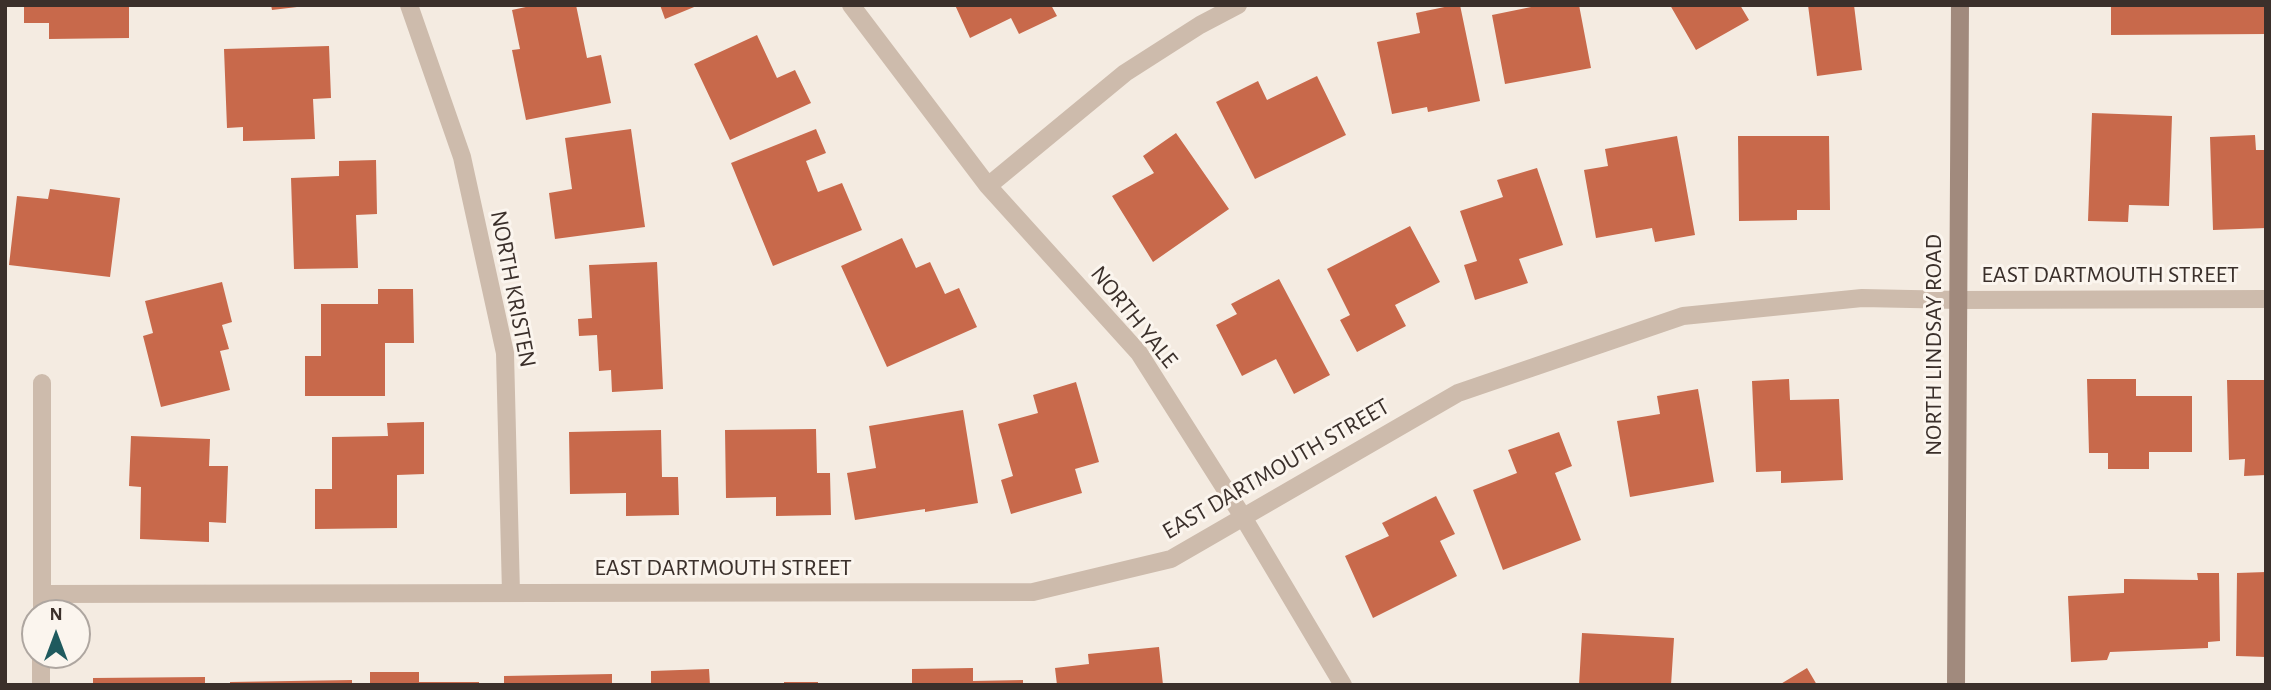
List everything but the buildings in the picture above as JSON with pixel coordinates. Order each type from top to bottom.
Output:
[{"type":"main road","name":"NORTH LINDSAY ROAD","points":[[1956,685],[1960,5]]},
{"type":"street","name":"NORTH KRISTEN","points":[[409,5],[462,157],[505,353],[511,593]]},
{"type":"street","name":"NORTH YALE","points":[[851,5],[988,186],[1139,353],[1244,517],[1343,685]]},
{"type":"street","points":[[988,186],[1125,73],[1200,25],[1238,5]]},
{"type":"street","name":"EAST DARTMOUTH STREET","points":[[42,594],[1033,592],[1171,559],[1458,393],[1683,316],[1862,298],[2266,299]]},
{"type":"street","points":[[42,383],[42,599]]}]
